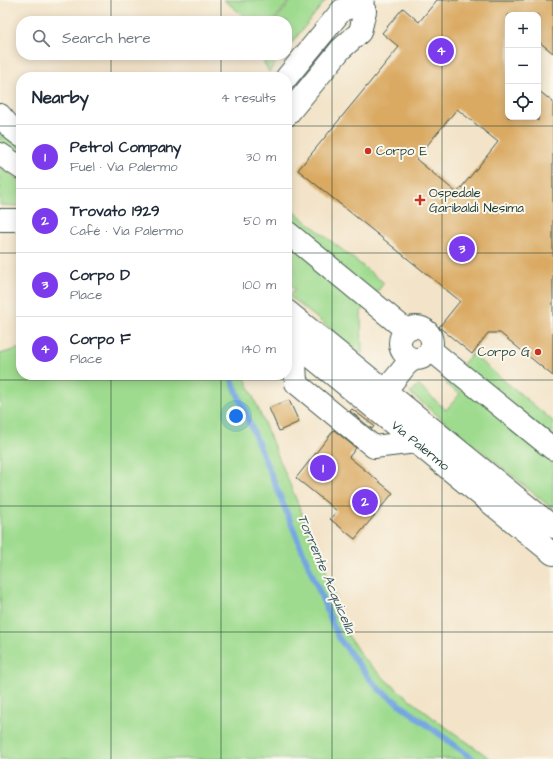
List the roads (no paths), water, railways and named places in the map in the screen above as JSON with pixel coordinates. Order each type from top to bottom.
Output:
[{"type":"main road","points":[[291,72],[342,10],[359,4],[364,6],[360,32],[341,49],[292,109]]},
{"type":"main road","points":[[0,115],[16,132]]},
{"type":"main road","points":[[0,154],[16,165]]},
{"type":"main road","points":[[0,220],[16,220]]},
{"type":"main road","points":[[292,236],[406,330]]},
{"type":"main road","points":[[292,315],[553,526]]},
{"type":"main road","points":[[383,389],[416,354],[433,345],[431,336],[425,329],[420,327],[410,327],[403,333],[400,343],[401,348],[416,354],[553,449]]},
{"type":"main road","name":"Via Palermo","points":[[292,342],[553,554]]},
{"type":"main road","points":[[292,354],[296,383],[374,447],[416,442]]},
{"type":"waterway","name":"Torrente Acquicella","points":[[232,380],[338,637],[379,689],[473,759]]},
{"type":"place","name":"Corpo F","points":[[441,51]]},
{"type":"place","name":"Corpo E","points":[[368,151]]},
{"type":"place","name":"Ospedale Garibaldi Nesima","points":[[420,200]]},
{"type":"place","name":"Corpo D","points":[[462,249]]},
{"type":"place","name":"Corpo G","points":[[538,352]]},
{"type":"place","name":"Petrol Company","points":[[323,468]]},
{"type":"place","name":"Trovato 1929","points":[[365,502]]}]
